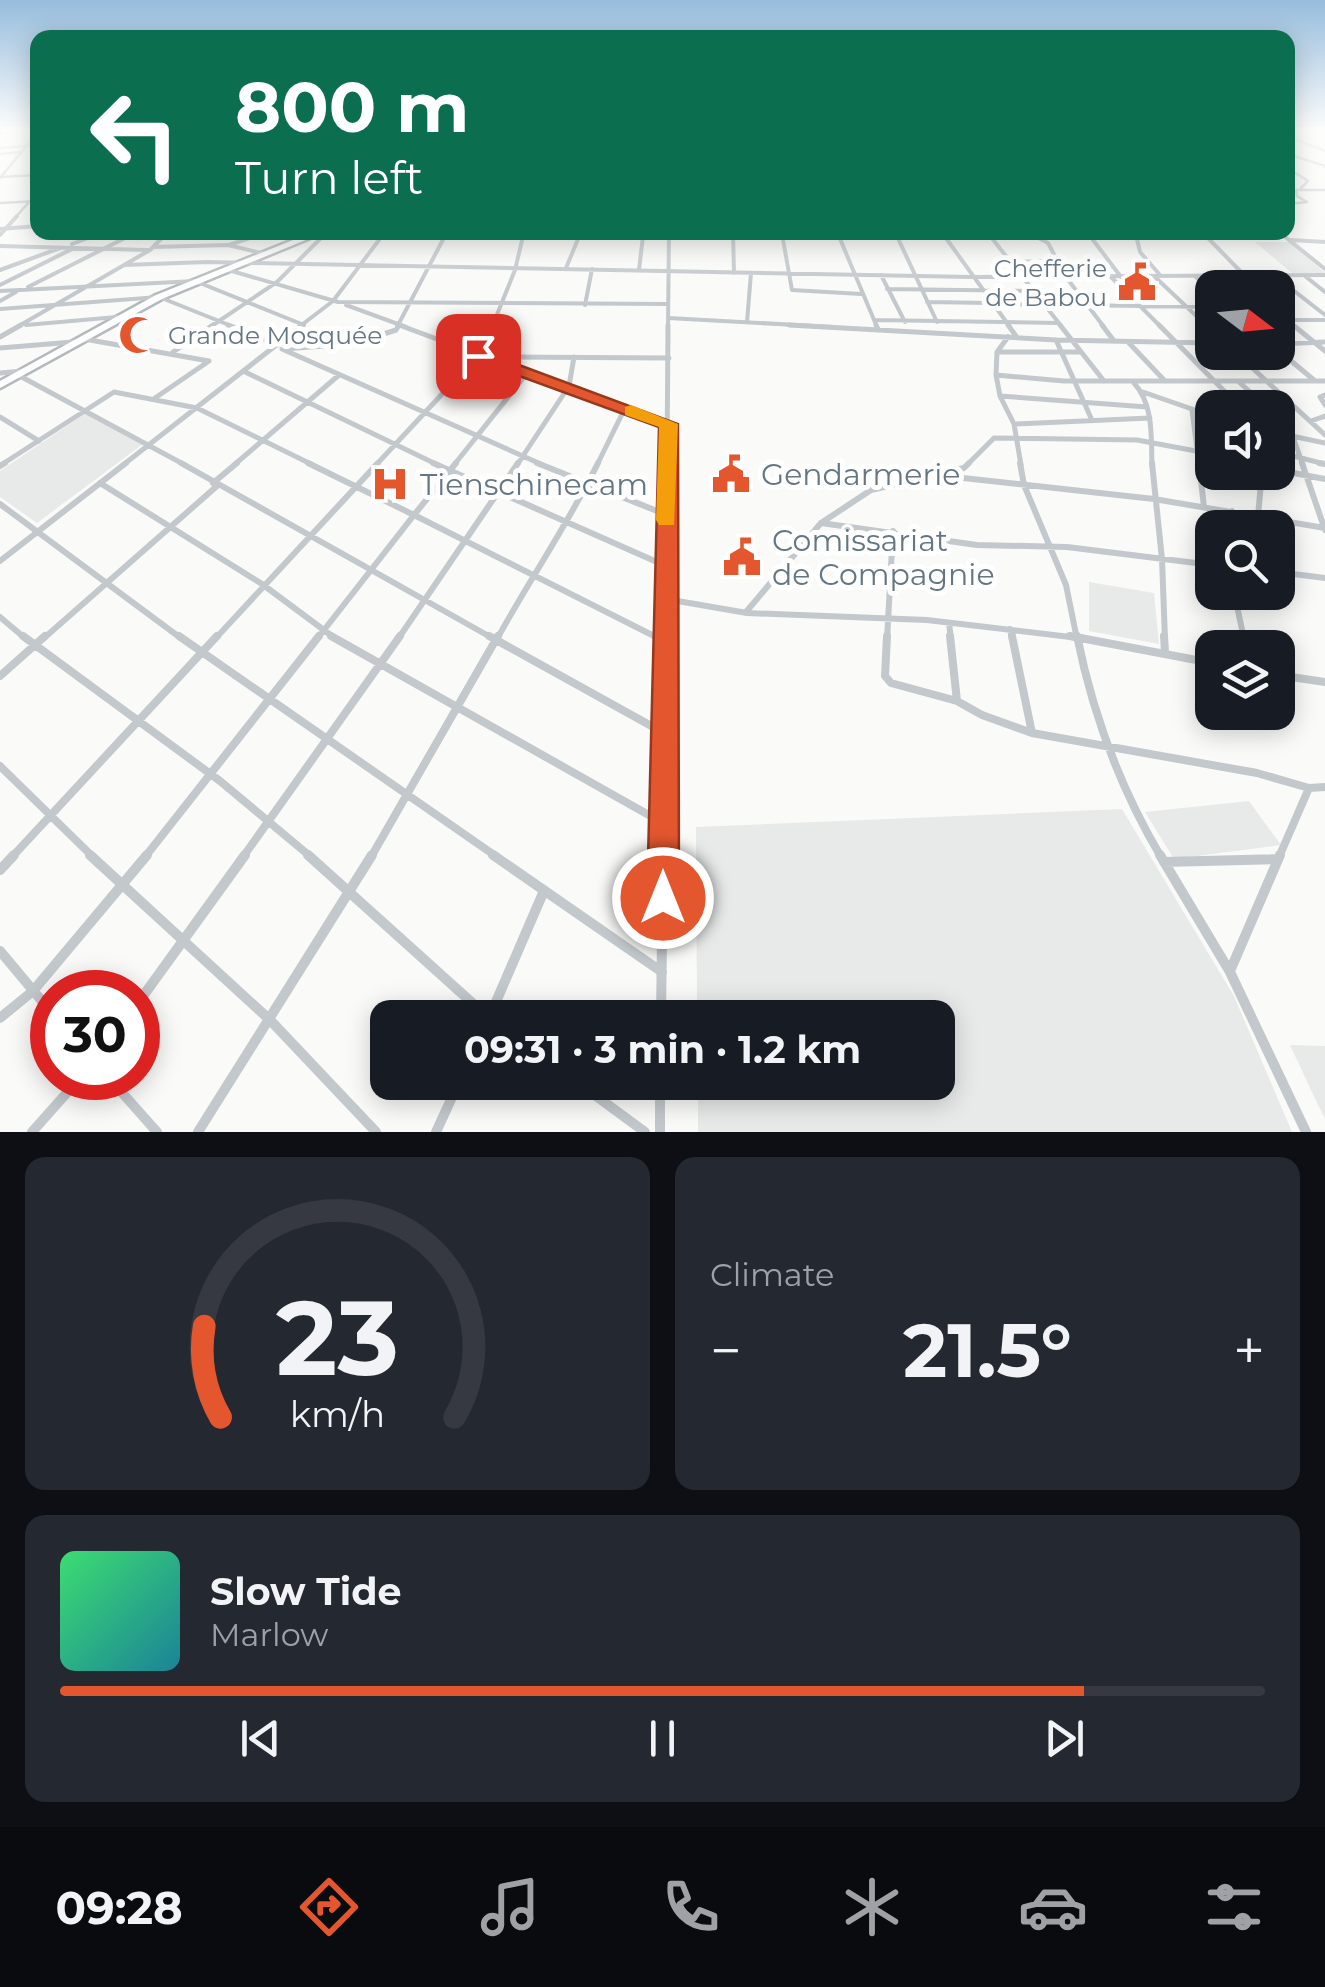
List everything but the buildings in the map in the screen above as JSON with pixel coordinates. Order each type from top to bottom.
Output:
[{"type":"highway","points":[[0,385],[158,296],[305,240]]},
{"type":"street","points":[[1296,190],[1306,183]]},
{"type":"street","points":[[1296,190],[1325,190]]},
{"type":"street","points":[[1295,203],[1308,202],[1296,190]]},
{"type":"street","points":[[0,203],[30,201]]},
{"type":"street","points":[[0,232],[30,205]]},
{"type":"street","points":[[7,228],[30,227]]},
{"type":"street","points":[[0,271],[86,240]]},
{"type":"street","points":[[0,288],[89,240]]},
{"type":"street","points":[[0,301],[121,240]]},
{"type":"street","points":[[0,337],[161,240]]},
{"type":"street","points":[[0,246],[151,248],[228,245],[243,240]]},
{"type":"street","points":[[172,353],[277,282],[318,240]]},
{"type":"street","points":[[0,561],[336,301],[379,240]]},
{"type":"street","points":[[277,348],[366,342],[391,333],[400,325],[443,240]]},
{"type":"street","points":[[0,870],[308,534],[481,357],[515,270],[522,240]]},
{"type":"street","points":[[565,269],[578,240]]},
{"type":"street","points":[[639,270],[643,240]]},
{"type":"street","points":[[662,1000],[669,240]]},
{"type":"street","points":[[733,240],[734,273]]},
{"type":"street","points":[[784,240],[792,290],[861,294]]},
{"type":"street","points":[[840,240],[878,330]]},
{"type":"street","points":[[899,240],[942,332]]},
{"type":"street","points":[[948,240],[1017,337]]},
{"type":"street","points":[[993,240],[1104,382]]},
{"type":"street","points":[[1046,240],[1066,277],[1114,342]]},
{"type":"street","points":[[1092,240],[1121,277]]},
{"type":"street","points":[[1137,240],[1140,252],[1158,276],[1195,314]]},
{"type":"street","points":[[1209,240],[1240,270]]},
{"type":"street","points":[[1290,240],[1325,242]]},
{"type":"street","points":[[1290,240],[1325,272]]},
{"type":"street","points":[[228,245],[265,254]]},
{"type":"street","points":[[1010,262],[1058,262]]},
{"type":"street","points":[[124,265],[1195,276]]},
{"type":"street","points":[[226,269],[336,301],[668,424]]},
{"type":"street","points":[[585,305],[592,269]]},
{"type":"street","points":[[0,271],[26,272]]},
{"type":"street","points":[[1295,275],[1325,272]]},
{"type":"street","points":[[747,322],[750,273]]},
{"type":"street","points":[[881,275],[911,331]]},
{"type":"street","points":[[1304,275],[1325,292]]},
{"type":"street","points":[[1111,277],[1223,390]]},
{"type":"street","points":[[0,288],[194,281],[304,324]]},
{"type":"street","points":[[888,289],[1032,291]]},
{"type":"street","points":[[1295,293],[1325,318]]},
{"type":"street","points":[[0,309],[158,296],[476,438],[667,515]]},
{"type":"street","points":[[336,301],[668,304]]},
{"type":"street","points":[[927,302],[1195,307]]},
{"type":"street","points":[[0,328],[118,317]]},
{"type":"street","points":[[668,318],[1056,340],[1195,343]]},
{"type":"street","points":[[1295,320],[1325,318]]},
{"type":"street","points":[[874,320],[1058,323]]},
{"type":"street","points":[[1295,327],[1325,351]]},
{"type":"street","points":[[1009,336],[997,352],[1000,396],[1014,424],[1024,485],[1066,586],[1090,700],[1127,795],[1230,972],[1306,1132]]},
{"type":"street","points":[[0,348],[76,340],[208,361],[154,399]]},
{"type":"street","points":[[1056,340],[1091,418]]},
{"type":"street","points":[[1128,342],[1166,382]]},
{"type":"street","points":[[1295,345],[1325,342]]},
{"type":"street","points":[[997,352],[1081,352]]},
{"type":"street","points":[[481,357],[669,358]]},
{"type":"street","points":[[160,973],[329,740],[498,493],[569,386],[574,357]]},
{"type":"street","points":[[1295,363],[1315,381]]},
{"type":"street","points":[[1255,370],[1325,435]]},
{"type":"street","points":[[244,372],[498,493],[666,566]]},
{"type":"street","points":[[51,970],[123,886],[528,372]]},
{"type":"street","points":[[0,373],[22,373],[664,733]]},
{"type":"street","points":[[0,676],[339,374]]},
{"type":"street","points":[[996,374],[1104,382],[1325,381]]},
{"type":"street","points":[[1133,382],[1142,392],[1150,418],[1165,652]]},
{"type":"street","points":[[1239,382],[1248,390]]},
{"type":"street","points":[[0,466],[111,392],[197,408],[665,641]]},
{"type":"street","points":[[1142,392],[1195,411]]},
{"type":"street","points":[[1325,395],[1320,398],[1325,404]]},
{"type":"street","points":[[1000,396],[1147,407]]},
{"type":"street","points":[[198,1132],[409,795],[532,576],[568,524],[625,408]]},
{"type":"street","points":[[1192,410],[1195,425]]},
{"type":"street","points":[[0,416],[39,440]]},
{"type":"street","points":[[1310,421],[1325,416]]},
{"type":"street","points":[[1014,424],[1150,418]]},
{"type":"street","points":[[1295,437],[1325,443]]},
{"type":"street","points":[[746,612],[822,524],[871,490],[939,475],[975,461],[991,439],[1151,441],[1195,450]]},
{"type":"street","points":[[1295,443],[1325,529]]},
{"type":"street","points":[[1295,457],[1325,464]]},
{"type":"street","points":[[1295,474],[1325,479]]},
{"type":"street","points":[[939,475],[1225,510]]},
{"type":"street","points":[[100,483],[262,584],[322,631],[664,823]]},
{"type":"street","points":[[1202,490],[1204,507]]},
{"type":"street","points":[[0,504],[200,651],[662,972]]},
{"type":"street","points":[[1295,523],[1325,529]]},
{"type":"street","points":[[822,524],[1195,563]]},
{"type":"street","points":[[894,532],[887,680],[956,701],[982,716],[1032,733],[1257,773],[1310,788],[1325,787]]},
{"type":"street","points":[[1295,574],[1325,578]]},
{"type":"street","points":[[666,598],[693,606],[746,612],[888,617],[1010,629],[1195,659]]},
{"type":"street","points":[[0,617],[34,647],[210,773],[270,821],[489,1018],[543,892]]},
{"type":"street","points":[[949,623],[956,701]]},
{"type":"street","points":[[1010,629],[1032,733]]},
{"type":"street","points":[[1295,678],[1324,682]]},
{"type":"street","points":[[0,766],[123,886],[185,938],[271,1021],[376,1132]]},
{"type":"street","points":[[1230,972],[1310,788]]},
{"type":"street","points":[[1164,862],[1278,859]]},
{"type":"street","points":[[0,951],[30,987]]},
{"type":"street","points":[[0,1018],[30,993]]},
{"type":"street","points":[[32,1132],[60,1100]]},
{"type":"street","points":[[129,1100],[157,1132]]},
{"type":"street","points":[[436,1132],[451,1100]]},
{"type":"street","points":[[602,1100],[645,1132]]},
{"type":"street","points":[[660,1100],[660,1132]]},
{"type":"shaded area","points":[[1255,242],[1291,242],[1325,273],[1288,270]]},
{"type":"shaded area","points":[[86,413],[143,444],[37,523],[0,497],[0,471]]},
{"type":"shaded area","points":[[1089,582],[1154,593],[1159,644],[1089,631]]},
{"type":"shaded area","points":[[1249,801],[1281,845],[1174,859],[1145,812]]},
{"type":"shaded area","points":[[1122,809],[1234,996],[1292,1132],[698,1132],[698,1100],[955,1100],[955,1000],[697,1000],[696,827]]},
{"type":"shaded area","points":[[1290,1045],[1325,1046],[1325,1119],[1318,1105]]},
{"type":"slow traffic","points":[[631,411],[668,424],[667,520]]},
{"type":"place","name":"Chefferie de Babou","points":[[1137,282]]},
{"type":"place","name":"Grande Mosquée","points":[[138,335]]},
{"type":"place","name":"Gendarmerie","points":[[731,474]]},
{"type":"place","name":"Tienschinecam","points":[[390,484]]},
{"type":"place","name":"Comissariat de Compagnie","points":[[742,557]]},
{"type":"route","points":[[478,356],[668,424],[663,898]]}]
